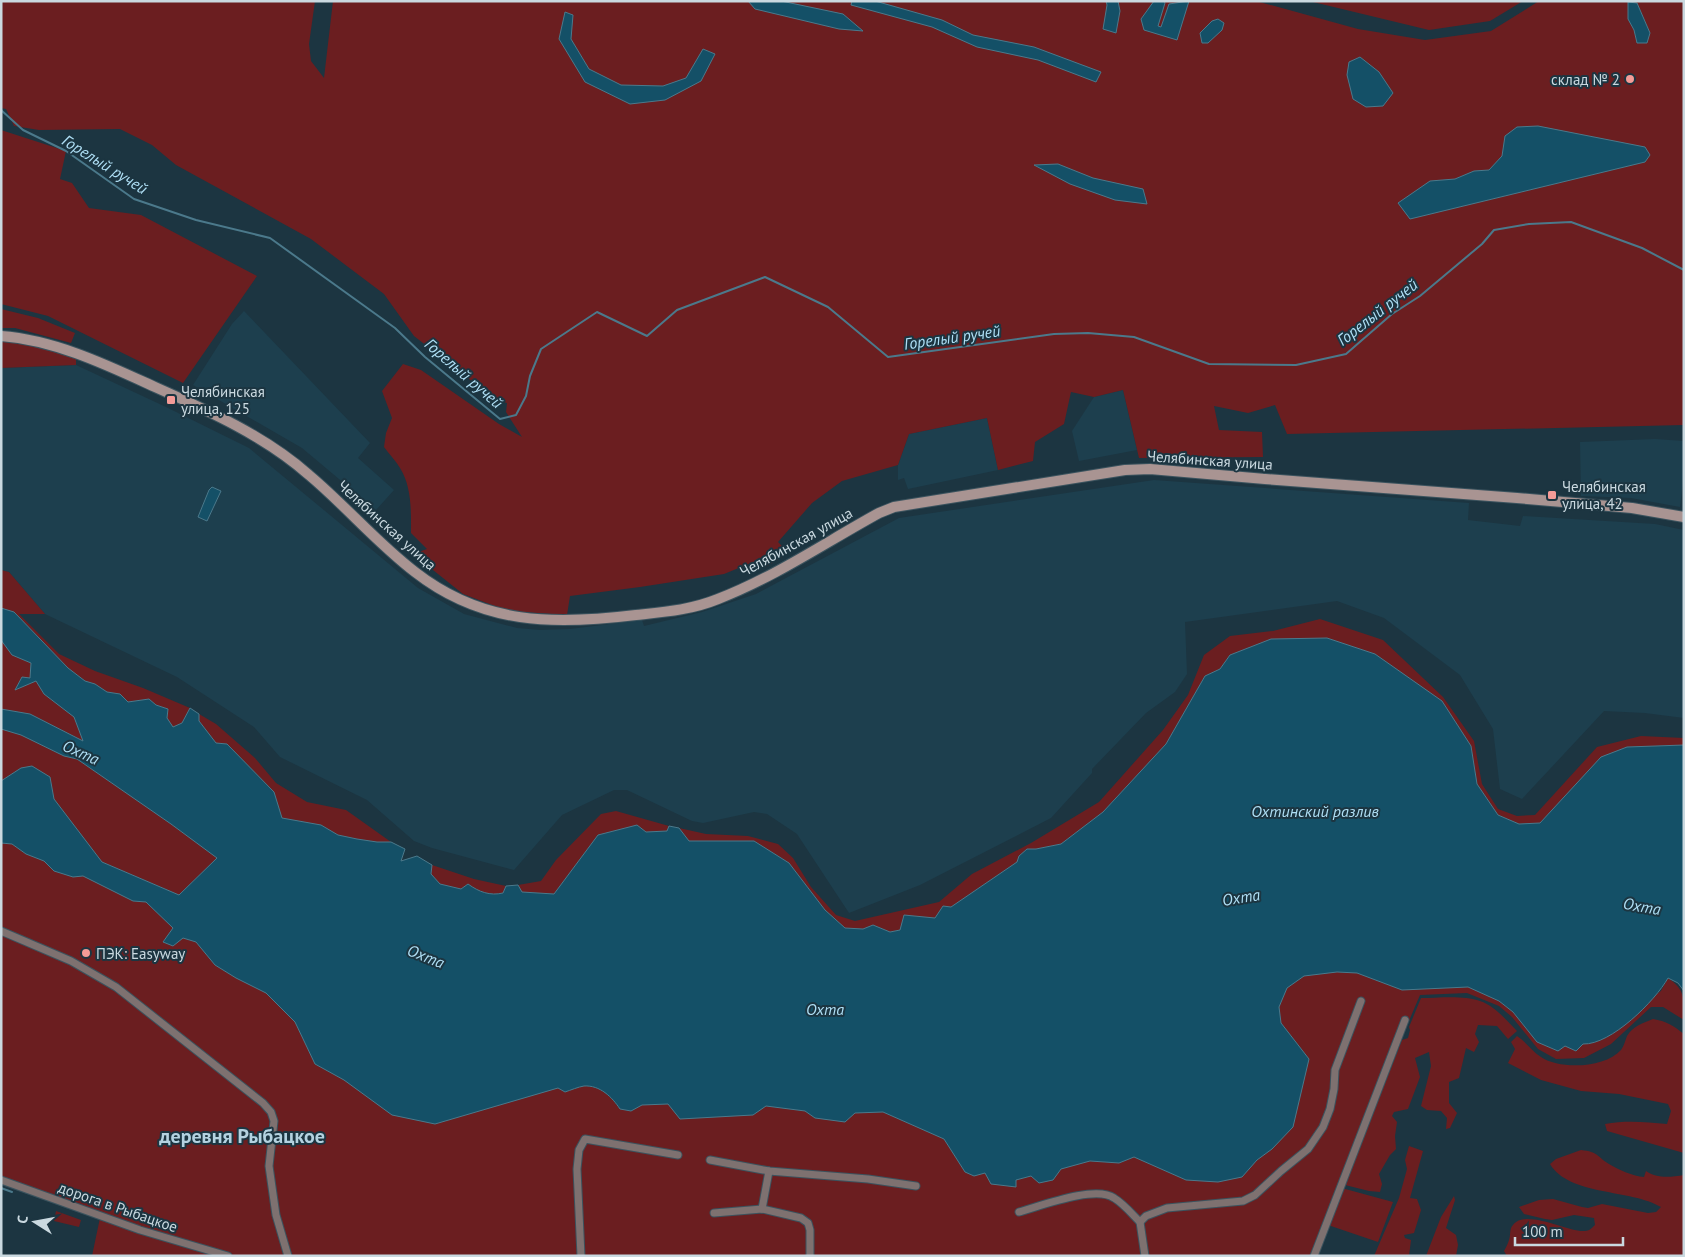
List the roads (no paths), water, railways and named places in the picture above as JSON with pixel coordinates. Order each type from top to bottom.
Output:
[{"type":"street","name":"Челябинская улица","points":[[1,336],[34,341],[82,356],[154,386],[237,426],[272,447],[310,475],[404,564],[446,593],[480,608],[519,618],[540,620],[589,619],[690,608],[721,598],[748,586],[894,506],[1125,470],[1150,469],[1574,503],[1632,508],[1684,517]]},
{"type":"street","points":[[1,931],[71,961],[116,987],[263,1102],[271,1112],[274,1121],[269,1166],[276,1215],[288,1256]]},
{"type":"street","points":[[1140,1222],[1146,1216],[1168,1208],[1243,1201],[1255,1196],[1280,1171],[1308,1149],[1323,1127],[1330,1109],[1335,1070],[1362,1001]]},
{"type":"street","points":[[1314,1256],[1404,1020]]},
{"type":"street","points":[[581,1256],[578,1169],[579,1150],[585,1139],[678,1156]]},
{"type":"street","points":[[710,1160],[769,1171],[868,1179],[916,1186]]},
{"type":"street","points":[[762,1208],[769,1171]]},
{"type":"street","name":"дорога в Рыбацкое","points":[[1,1180],[140,1230],[228,1256]]},
{"type":"street","points":[[1019,1212],[1066,1197],[1108,1195],[1115,1198],[1140,1222],[1145,1256]]},
{"type":"street","points":[[714,1213],[762,1208],[800,1218],[808,1223],[810,1230],[810,1256]]},
{"type":"water","points":[[748,1],[781,1],[843,14],[863,31],[839,29],[755,9]]},
{"type":"water","points":[[852,1],[875,1],[942,20],[973,35],[1034,47],[1101,72],[1096,82],[1038,60],[977,47],[932,27],[851,5]]},
{"type":"water","points":[[1106,1],[1118,1],[1120,11],[1116,33],[1103,29]]},
{"type":"water","points":[[1154,1],[1164,1],[1165,3],[1158,26],[1161,27],[1169,4],[1189,1],[1177,40],[1144,30],[1141,19]]},
{"type":"water","points":[[1628,2],[1637,3],[1650,33],[1647,43],[1637,43],[1634,30],[1628,19]]},
{"type":"water","points":[[565,12],[573,15],[571,39],[589,69],[621,85],[663,86],[686,78],[703,49],[715,54],[701,81],[665,100],[630,104],[585,82],[559,39]]},
{"type":"water","points":[[1218,19],[1224,23],[1222,30],[1208,43],[1202,43],[1200,33],[1212,21]]},
{"type":"water","points":[[1360,57],[1379,72],[1393,93],[1383,106],[1366,107],[1353,99],[1347,75],[1349,62]]},
{"type":"water","points":[[1538,126],[1645,147],[1650,155],[1645,162],[1410,219],[1398,203],[1430,181],[1455,179],[1474,171],[1489,170],[1502,156],[1505,136],[1517,127]]},
{"type":"water","points":[[1058,164],[1093,178],[1143,189],[1147,204],[1115,200],[1070,184],[1034,165]]},
{"type":"water","points":[[212,487],[221,491],[207,521],[198,517]]},
{"type":"water","name":"Охтинский разлив","points":[[1,608],[14,612],[68,668],[85,681],[95,684],[107,692],[120,694],[128,702],[149,699],[156,705],[168,709],[167,718],[173,727],[182,723],[190,708],[199,714],[199,721],[216,743],[227,744],[274,792],[282,818],[321,825],[338,835],[377,842],[391,842],[405,849],[401,861],[417,856],[432,865],[431,874],[440,884],[461,889],[468,884],[489,894],[503,893],[506,886],[518,885],[522,892],[554,894],[598,835],[637,825],[646,832],[667,831],[669,826],[679,828],[689,841],[754,841],[789,863],[825,910],[845,928],[863,929],[873,925],[890,932],[900,930],[904,915],[935,918],[943,906],[951,907],[1017,862],[1019,856],[1027,849],[1061,844],[1103,812],[1166,744],[1205,676],[1220,669],[1230,655],[1271,639],[1327,638],[1375,654],[1442,701],[1471,746],[1477,784],[1498,815],[1519,824],[1540,823],[1601,757],[1627,747],[1684,745],[1684,991],[1678,983],[1668,978],[1643,1009],[1619,1030],[1594,1042],[1583,1044],[1576,1051],[1565,1046],[1558,1051],[1537,1042],[1513,1012],[1499,1001],[1468,987],[1402,990],[1357,973],[1337,972],[1304,976],[1287,988],[1279,1007],[1281,1023],[1309,1059],[1293,1127],[1272,1149],[1257,1160],[1242,1177],[1218,1182],[1186,1180],[1134,1157],[1119,1163],[1090,1161],[1061,1169],[1053,1180],[1039,1183],[1031,1176],[1016,1180],[1016,1187],[991,1184],[985,1173],[974,1176],[965,1172],[944,1139],[883,1112],[855,1113],[845,1122],[815,1118],[805,1111],[766,1106],[753,1115],[680,1119],[668,1104],[642,1105],[631,1111],[620,1109],[605,1093],[590,1086],[582,1086],[565,1092],[558,1088],[435,1124],[392,1115],[344,1080],[315,1064],[295,1022],[266,993],[215,965],[196,942],[183,938],[173,946],[163,942],[173,928],[146,902],[133,901],[83,876],[73,877],[54,871],[44,861],[26,854],[12,844],[1,843],[1,781],[21,768],[32,766],[50,777],[54,799],[102,862],[179,895],[217,858],[77,759],[64,756],[21,735],[1,729],[1,709],[30,714],[83,741],[74,717],[44,694],[36,681],[15,690],[22,677],[30,678],[31,663],[12,655],[1,640]]},
{"type":"waterway","name":"Горелый ручей","points":[[1,110],[23,130],[66,151],[134,199],[196,220],[270,238],[395,328],[425,357],[500,419],[516,415],[526,396],[530,376],[541,349],[597,312],[647,336],[677,310],[765,277],[828,307],[888,357],[1054,334],[1088,333],[1134,337],[1209,364],[1296,365],[1346,354],[1392,314],[1420,296],[1482,244],[1494,230],[1529,224],[1571,222],[1642,248],[1684,270]]},
{"type":"waterway","points":[[1,1188],[12,1192]]},
{"type":"place","name":"склад № 2","points":[[1630,79]]},
{"type":"place","name":"Челябинская улица, 125","points":[[171,400]]},
{"type":"place","name":"Челябинская улица, 42","points":[[1552,495]]},
{"type":"place","name":"ПЭК: Easyway","points":[[86,953]]},
{"type":"district","name":"деревня Рыбацкое","points":[[242,1136]]},
{"type":"water label","name":"Охта","points":[[81,752]]},
{"type":"water label","name":"Охта","points":[[1241,897]]},
{"type":"water label","name":"Охта","points":[[1642,906]]},
{"type":"water label","name":"Охта","points":[[426,956]]},
{"type":"water label","name":"Охта","points":[[825,1009]]}]
